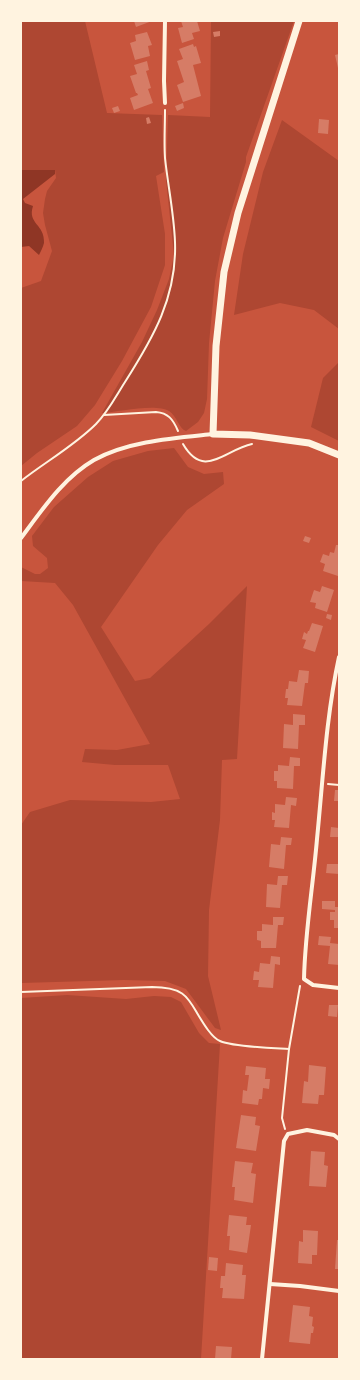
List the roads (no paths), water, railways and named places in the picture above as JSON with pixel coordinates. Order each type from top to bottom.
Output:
[{"type":"street","points":[[165,21],[165,103]]},
{"type":"street","points":[[213,434],[216,346],[224,272],[240,206],[299,21]]},
{"type":"street","points":[[21,538],[47,503],[73,476],[94,460],[117,450],[147,443],[213,434],[250,435],[308,443],[339,455]]},
{"type":"street","points":[[339,657],[334,682],[324,766],[307,927],[304,979],[313,985],[339,988]]},
{"type":"street","points":[[262,1359],[284,1141],[288,1134],[307,1130],[334,1135],[339,1138]]},
{"type":"street","points":[[270,1284],[339,1291]]}]
